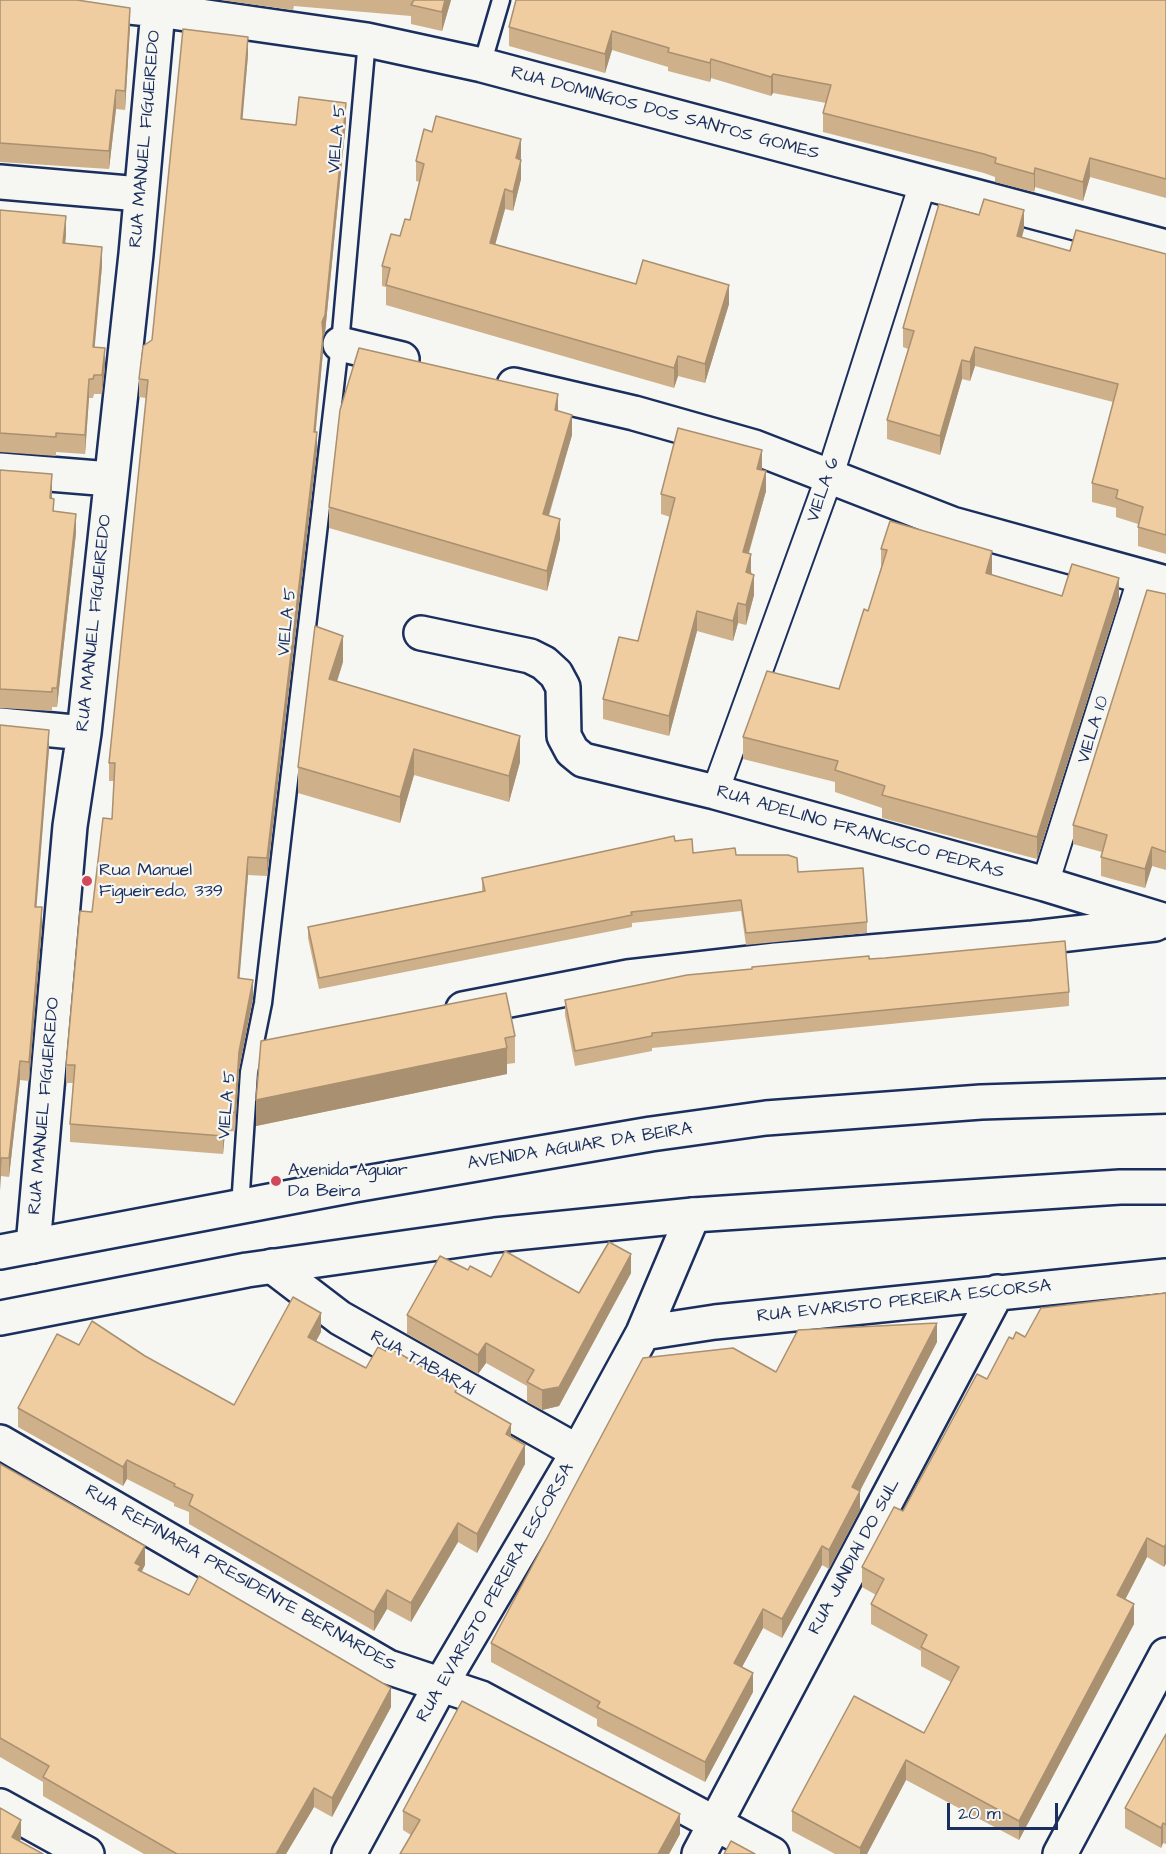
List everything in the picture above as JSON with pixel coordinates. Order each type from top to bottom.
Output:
[{"type":"street","name":"RUA DOMINGOS DOS SANTOS GOMES","points":[[64,0],[159,5],[367,40],[483,65],[1166,247]]},
{"type":"street","name":"RUA MANUEL FIGUEIREDO","points":[[33,1245],[70,826],[84,733],[159,5]]},
{"type":"street","points":[[0,182],[140,194]]},
{"type":"street","name":"VIELA 6","points":[[715,792],[830,475],[923,183]]},
{"type":"street","points":[[340,344],[430,366]]},
{"type":"street","points":[[487,379],[754,447],[952,524],[1154,579]]},
{"type":"street","points":[[0,470],[110,479]]},
{"type":"street","name":"VIELA 10","points":[[1045,884],[1154,579]]},
{"type":"street","name":"RUA ADELINO FRANCISCO PEDRAS","points":[[421,633],[530,656],[544,663],[563,687],[564,736],[572,751],[583,760],[715,792],[1045,884],[1166,922]]},
{"type":"street","points":[[0,725],[84,733]]},
{"type":"street","points":[[434,1015],[628,977],[776,960],[1033,938],[1166,922]]},
{"type":"street","name":"AVENIDA AGUIAR DA BEIRA","points":[[0,1252],[651,1134],[766,1119],[981,1102],[1166,1096]]},
{"type":"street","points":[[0,1318],[272,1266],[495,1235],[693,1215],[1166,1187]]},
{"type":"street","name":"RUA EVARISTO PEREIRA ESCORSA","points":[[349,1854],[440,1686],[578,1452],[643,1333],[693,1215]]},
{"type":"street","name":"RUA TABARAÍ","points":[[272,1266],[340,1318],[578,1452]]},
{"type":"street","name":"RUA EVARISTO PEREIRA ESCORSA","points":[[643,1333],[997,1292],[1166,1276]]},
{"type":"street","name":"RUA JUNDIAÍ DO SUL","points":[[699,1854],[997,1292]]},
{"type":"street","name":"RUA REFINARIA PRESIDENTE BERNARDES","points":[[0,1442],[388,1666],[440,1686],[481,1698],[772,1854]]},
{"type":"street","points":[[1060,1854],[1158,1691],[1166,1655]]},
{"type":"street","points":[[0,1806],[87,1854]]},
{"type":"lane","points":[[483,65],[501,0]]},
{"type":"lane","name":"VIELA 5","points":[[240,1207],[249,1072],[263,1003],[340,344],[367,40]]},
{"type":"building","points":[[0,0],[77,0],[130,8],[125,91],[116,90],[109,151],[0,143]]},
{"type":"building","points":[[414,0],[445,0],[442,12],[411,5]]},
{"type":"building","points":[[516,0],[1166,0],[1166,179],[1090,158],[1083,182],[1035,168],[1034,174],[995,163],[996,158],[984,154],[823,113],[831,85],[773,74],[771,77],[711,59],[710,63],[668,52],[669,48],[612,31],[605,54],[509,27]]},
{"type":"building","points":[[183,29],[248,37],[241,119],[296,125],[299,97],[346,103],[325,315],[322,322],[323,334],[314,432],[317,432],[267,858],[248,857],[238,978],[253,980],[239,1052],[235,1112],[225,1114],[223,1136],[70,1124],[75,1065],[66,1065],[80,911],[92,912],[103,818],[112,819],[115,763],[109,763],[148,380],[139,379],[143,346],[152,340]]},
{"type":"building","points":[[436,116],[521,139],[516,158],[521,160],[513,192],[505,189],[490,243],[636,284],[643,260],[729,285],[705,364],[678,356],[674,368],[386,285],[390,268],[382,266],[391,234],[400,236],[405,219],[410,220],[424,164],[416,161],[424,129],[432,132]]},
{"type":"building","points":[[984,199],[1024,210],[1017,236],[1070,251],[1076,230],[1166,254],[1166,535],[1138,527],[1143,507],[1116,498],[1118,490],[1092,483],[1118,384],[975,347],[970,362],[962,360],[940,436],[887,420],[914,331],[903,328],[939,204],[979,215]]},
{"type":"building","points":[[0,210],[66,216],[63,243],[102,247],[93,347],[105,348],[102,375],[94,375],[93,379],[89,379],[85,435],[56,433],[56,437],[0,433]]},
{"type":"building","points":[[359,348],[558,394],[555,410],[572,415],[543,514],[560,519],[547,571],[329,507],[340,410]]},
{"type":"building","points":[[678,428],[762,450],[757,469],[766,471],[743,552],[751,554],[746,572],[754,575],[746,605],[738,603],[733,621],[697,611],[669,716],[603,699],[619,637],[638,641],[675,498],[661,494]]},
{"type":"building","points":[[0,470],[52,474],[50,498],[54,499],[53,511],[76,514],[57,688],[52,688],[52,692],[0,689]]},
{"type":"building","points":[[890,521],[992,551],[986,573],[1062,596],[1072,564],[1119,578],[1037,837],[882,795],[885,786],[835,770],[838,761],[743,737],[767,671],[839,689],[864,609],[868,611],[887,550],[881,549]]},
{"type":"building","points":[[1147,590],[1166,594],[1166,852],[1152,847],[1145,869],[1101,857],[1107,835],[1073,825]]},
{"type":"building","points":[[315,626],[343,636],[329,679],[520,736],[509,776],[414,749],[400,797],[298,767]]},
{"type":"building","points":[[0,725],[49,730],[35,907],[42,907],[29,1062],[20,1061],[9,1158],[1,1158],[0,1172]]},
{"type":"building","points":[[674,836],[675,841],[692,839],[693,853],[735,848],[736,855],[788,855],[797,858],[798,872],[863,868],[867,922],[746,933],[741,900],[631,912],[632,915],[319,978],[308,927],[485,891],[482,878]]},
{"type":"building","points":[[1065,941],[1069,992],[652,1033],[652,1036],[575,1051],[565,1000],[687,975],[752,969],[752,967],[869,956],[869,959],[885,958]]},
{"type":"building","points":[[506,993],[515,1036],[505,1038],[507,1048],[256,1100],[261,1041]]},
{"type":"building","points":[[609,1242],[631,1254],[559,1387],[542,1390],[527,1382],[534,1370],[486,1343],[478,1355],[407,1315],[440,1256],[468,1270],[470,1266],[491,1277],[505,1251],[579,1293]]},
{"type":"building","points":[[1166,1293],[1166,1544],[1164,1547],[1147,1538],[1117,1595],[1134,1604],[1019,1821],[906,1760],[860,1848],[792,1811],[854,1696],[924,1733],[959,1667],[921,1647],[927,1635],[871,1604],[884,1579],[862,1567],[894,1507],[903,1511],[977,1374],[987,1379],[1009,1337],[1013,1339],[1016,1332],[1025,1337],[1041,1308]]},
{"type":"building","points":[[293,1297],[321,1313],[308,1337],[366,1368],[378,1347],[386,1351],[388,1347],[458,1387],[455,1392],[511,1424],[506,1434],[525,1445],[477,1534],[458,1523],[411,1603],[387,1590],[374,1612],[189,1505],[193,1495],[174,1486],[175,1484],[127,1460],[123,1467],[18,1408],[57,1334],[79,1345],[92,1321],[145,1356],[234,1405]]},
{"type":"building","points":[[937,1323],[852,1487],[860,1491],[829,1550],[822,1546],[782,1619],[763,1609],[734,1663],[753,1673],[705,1762],[597,1707],[600,1702],[491,1643],[643,1358],[733,1348],[776,1372],[798,1330]]},
{"type":"building","points":[[0,1464],[145,1546],[135,1563],[141,1566],[138,1570],[189,1595],[199,1576],[391,1688],[332,1798],[314,1788],[276,1854],[177,1854],[43,1777],[49,1766],[0,1738]]},
{"type":"building","points":[[462,1701],[680,1814],[658,1854],[400,1854],[420,1820],[403,1811]]},
{"type":"building","points":[[1166,1734],[1166,1825],[1163,1823],[1161,1828],[1125,1808]]},
{"type":"building","points":[[0,1808],[21,1820],[12,1837],[43,1854],[0,1854]]},
{"type":"building","points":[[731,1841],[755,1854],[724,1854]]},
{"type":"place","name":"Rua Manuel Figueiredo, 339","points":[[87,881]]},
{"type":"place","name":"Avenida Aguiar Da Beira","points":[[276,1181]]}]
